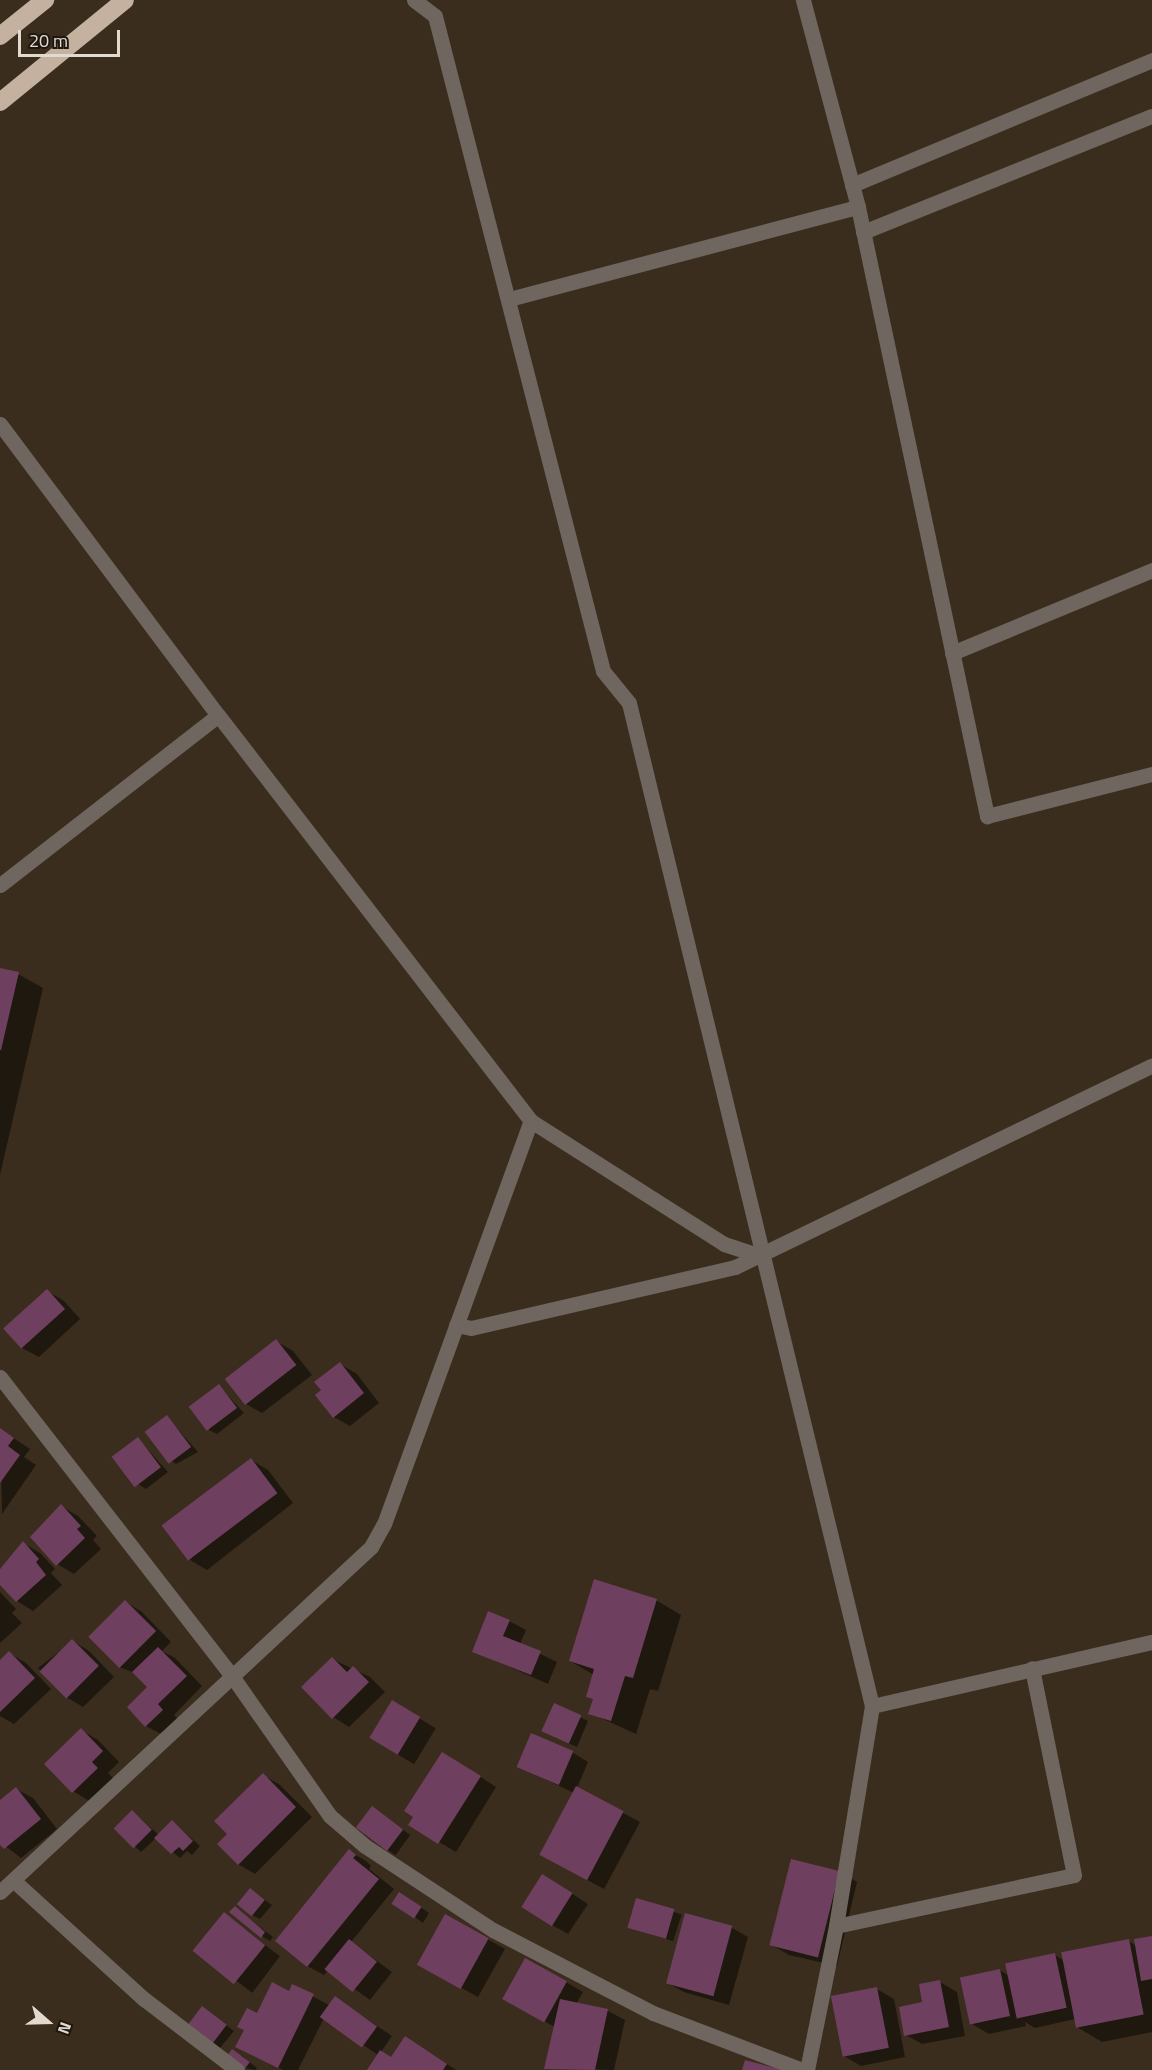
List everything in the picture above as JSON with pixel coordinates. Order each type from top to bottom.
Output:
[{"type":"highway","points":[[0,36],[45,0]]},
{"type":"highway","points":[[0,102],[125,0]]},
{"type":"street","points":[[414,0],[435,16],[603,671],[629,703],[761,1256],[872,1706],[836,1926],[807,2070]]},
{"type":"street","points":[[803,0],[858,207],[987,816],[1152,774]]},
{"type":"street","points":[[852,185],[1152,60]]},
{"type":"street","points":[[863,232],[1152,116]]},
{"type":"street","points":[[509,299],[858,207]]},
{"type":"street","points":[[0,424],[218,715],[531,1121],[724,1244],[761,1256]]},
{"type":"street","points":[[952,653],[1152,570]]},
{"type":"street","points":[[0,885],[218,715]]},
{"type":"street","points":[[456,1325],[471,1328],[717,1272],[761,1256],[1152,1065]]},
{"type":"street","points":[[0,1892],[371,1547],[384,1524],[531,1121]]},
{"type":"street","points":[[0,1377],[232,1676],[330,1816],[365,1846],[493,1930],[653,2013],[802,2070]]},
{"type":"street","points":[[872,1706],[1152,1641]]},
{"type":"street","points":[[836,1926],[1074,1875],[1032,1668]]},
{"type":"street","points":[[13,1880],[144,1999],[237,2070]]},
{"type":"building","points":[[0,968],[19,972],[1,1050],[0,1050]]},
{"type":"building","points":[[47,1289],[65,1309],[21,1349],[3,1328]]},
{"type":"building","points":[[276,1339],[296,1365],[245,1405],[225,1379]]},
{"type":"building","points":[[340,1362],[364,1393],[333,1418],[315,1395],[321,1390],[314,1382]]},
{"type":"building","points":[[219,1384],[237,1408],[207,1431],[189,1407]]},
{"type":"building","points":[[167,1415],[191,1447],[169,1464],[145,1432]]},
{"type":"building","points":[[0,1428],[14,1438],[8,1446],[20,1455],[0,1483]]},
{"type":"building","points":[[138,1437],[161,1467],[135,1487],[112,1457]]},
{"type":"building","points":[[251,1458],[277,1493],[188,1561],[162,1525]]},
{"type":"building","points":[[61,1504],[81,1526],[77,1529],[85,1538],[56,1566],[30,1537]]},
{"type":"building","points":[[23,1541],[39,1559],[36,1562],[46,1575],[16,1602],[0,1585],[0,1569]]},
{"type":"building","points":[[594,1579],[657,1599],[633,1678],[625,1676],[611,1721],[588,1714],[593,1699],[586,1697],[594,1669],[569,1661]]},
{"type":"building","points":[[125,1600],[156,1631],[119,1668],[88,1637]]},
{"type":"building","points":[[488,1611],[510,1620],[503,1636],[541,1651],[531,1675],[472,1652]]},
{"type":"building","points":[[72,1639],[99,1666],[66,1698],[39,1672]]},
{"type":"building","points":[[158,1647],[187,1676],[158,1704],[163,1710],[145,1727],[127,1707],[147,1687],[132,1672]]},
{"type":"building","points":[[9,1651],[35,1678],[0,1712],[0,1660]]},
{"type":"building","points":[[332,1657],[347,1672],[353,1666],[369,1682],[332,1719],[301,1687]]},
{"type":"building","points":[[392,1700],[420,1717],[398,1755],[369,1738]]},
{"type":"building","points":[[554,1703],[581,1715],[569,1744],[541,1731]]},
{"type":"building","points":[[81,1728],[103,1751],[92,1762],[98,1768],[72,1793],[44,1764]]},
{"type":"building","points":[[531,1733],[573,1751],[559,1785],[517,1767]]},
{"type":"building","points":[[442,1752],[481,1776],[438,1844],[408,1825],[413,1817],[404,1811]]},
{"type":"building","points":[[263,1773],[296,1807],[238,1865],[217,1844],[227,1834],[214,1821]]},
{"type":"building","points":[[576,1786],[624,1811],[587,1880],[539,1855]]},
{"type":"building","points":[[16,1787],[41,1819],[4,1849],[0,1845],[0,1800]]},
{"type":"building","points":[[372,1806],[403,1829],[387,1851],[356,1828]]},
{"type":"building","points":[[132,1810],[152,1830],[133,1848],[114,1828]]},
{"type":"building","points":[[172,1820],[193,1841],[183,1851],[179,1847],[171,1854],[154,1838]]},
{"type":"building","points":[[349,1849],[356,1855],[353,1858],[379,1879],[307,1967],[275,1941]]},
{"type":"building","points":[[791,1859],[840,1871],[818,1957],[769,1945]]},
{"type":"building","points":[[542,1874],[573,1893],[552,1926],[521,1907]]},
{"type":"building","points":[[250,1888],[265,1900],[252,1916],[237,1904]]},
{"type":"building","points":[[399,1892],[422,1907],[414,1918],[391,1904]]},
{"type":"building","points":[[636,1898],[674,1909],[666,1939],[627,1928]]},
{"type":"building","points":[[235,1906],[265,1932],[261,1938],[229,1912]]},
{"type":"building","points":[[224,1912],[265,1945],[234,1984],[193,1951]]},
{"type":"building","points":[[685,1913],[732,1926],[713,1996],[666,1984]]},
{"type":"building","points":[[445,1914],[489,1938],[461,1989],[417,1965]]},
{"type":"building","points":[[1152,1936],[1152,1979],[1141,1981],[1134,1939]]},
{"type":"building","points":[[349,1939],[377,1962],[352,1992],[324,1969]]},
{"type":"building","points":[[1129,1939],[1144,2015],[1076,2028],[1061,1952]]},
{"type":"building","points":[[1055,1953],[1067,2008],[1017,2018],[1005,1964]]},
{"type":"building","points":[[525,1958],[567,1981],[544,2022],[502,1999]]},
{"type":"building","points":[[1000,1969],[1010,2016],[970,2024],[960,1978]]},
{"type":"building","points":[[940,1980],[949,2027],[904,2036],[899,2007],[922,2002],[919,1984]]},
{"type":"building","points":[[272,1982],[289,1991],[292,1984],[314,1994],[278,2068],[235,2047],[244,2030],[237,2027],[247,2008],[257,2013]]},
{"type":"building","points":[[877,1987],[889,2048],[843,2057],[831,1996]]},
{"type":"building","points":[[335,1996],[377,2027],[362,2048],[320,2017]]},
{"type":"building","points":[[560,1999],[608,2009],[595,2070],[544,2069]]},
{"type":"building","points":[[202,2006],[227,2025],[212,2045],[187,2026]]},
{"type":"building","points":[[405,2036],[447,2064],[443,2070],[367,2070],[380,2050],[391,2057]]},
{"type":"building","points":[[232,2049],[250,2062],[245,2069],[227,2056]]},
{"type":"building","points":[[745,2060],[779,2069],[779,2070],[742,2070]]}]
